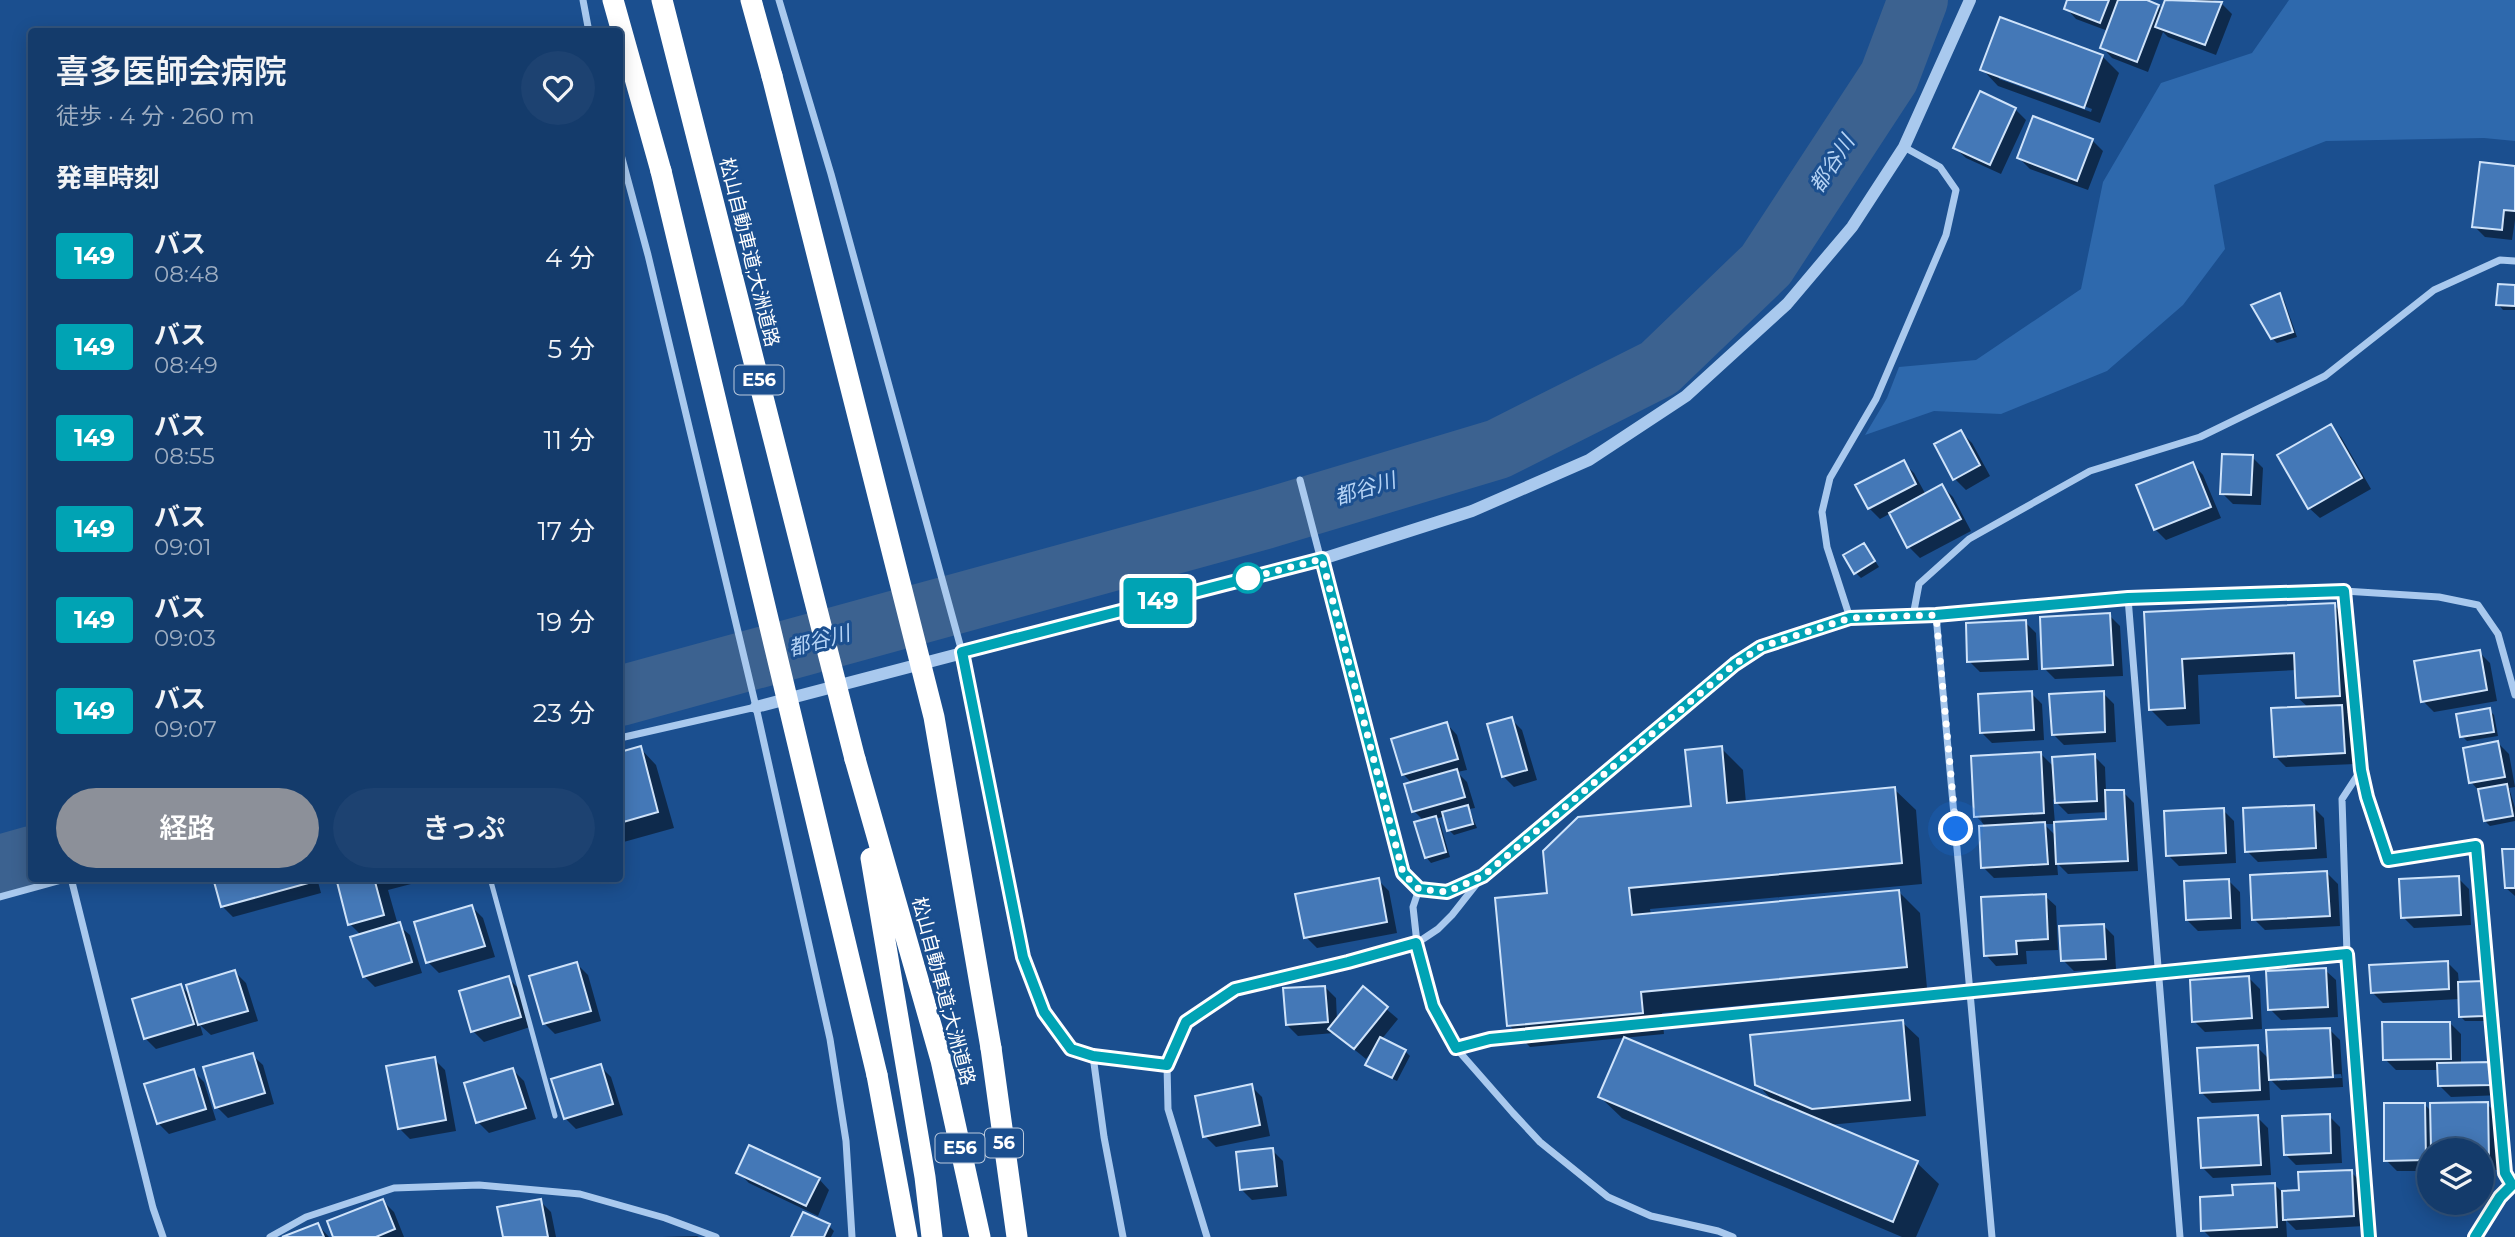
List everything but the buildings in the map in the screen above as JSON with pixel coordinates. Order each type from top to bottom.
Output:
[{"type":"highway","points":[[613,0],[621,28]]},
{"type":"highway","name":"松山自動車道;大洲道路","points":[[662,0],[855,759],[941,1060],[980,1237]]},
{"type":"highway","name":"56","points":[[751,0],[934,718],[991,1048],[1017,1237]]},
{"type":"highway","points":[[623,36],[661,171],[877,1075],[907,1237]]},
{"type":"highway","name":"松山自動車道;大洲道路","points":[[855,759],[925,1177],[932,1237]]},
{"type":"street","points":[[583,0],[588,28]]},
{"type":"street","points":[[779,0],[831,174],[962,652],[1023,957],[1044,1012],[1071,1049],[1093,1056],[1167,1065]]},
{"type":"street","points":[[623,737],[756,707],[1322,559],[1472,511],[1589,460],[1686,396],[1787,304],[1852,227],[1904,147],[1970,0]]},
{"type":"street","points":[[1850,618],[1827,547],[1822,512],[1830,478],[1876,399],[1946,236],[1956,190],[1940,167],[1904,147]]},
{"type":"street","points":[[623,161],[648,254],[756,707],[830,1039],[846,1141],[852,1237]]},
{"type":"street","points":[[1913,616],[1919,584],[1969,539],[2090,471],[2200,437],[2325,376],[2434,290],[2500,260],[2515,261]]},
{"type":"street","points":[[1300,480],[1403,873],[1419,889],[1447,892],[1483,876]]},
{"type":"street","points":[[2344,591],[2361,770],[2388,860],[2476,846],[2505,1173],[2513,1185],[2500,1197],[2474,1237]]},
{"type":"street","points":[[1207,1237],[1168,1109],[1167,1065],[1186,1022],[1235,989],[1416,943],[1438,929],[1483,876],[1735,664],[1761,647],[1850,618],[1936,615],[2128,598],[2344,591],[2438,597],[2478,605],[2498,634],[2515,695]]},
{"type":"street","points":[[2128,598],[2180,1237]]},
{"type":"street","points":[[1936,615],[1992,1237]]},
{"type":"street","points":[[2361,770],[2342,799],[2347,954],[2369,1237]]},
{"type":"street","points":[[0,897],[55,882]]},
{"type":"street","points":[[71,882],[153,1208],[163,1237]]},
{"type":"street","points":[[1419,889],[1413,907],[1416,943],[1433,1006],[1456,1048],[1541,1142],[1608,1197],[1651,1216],[1733,1237]]},
{"type":"street","points":[[1971,990],[2347,954]]},
{"type":"street","points":[[1093,1056],[1104,1137],[1123,1237]]},
{"type":"street","points":[[270,1237],[306,1217],[394,1188],[479,1185],[580,1194],[665,1218],[716,1237]]},
{"type":"lane","points":[[492,882],[555,1116]]},
{"type":"lane","points":[[1456,1048],[1490,1039],[1971,990]]},
{"type":"shaded area","points":[[2289,0],[2515,0],[2515,141],[2484,138],[2326,141],[2214,185],[2225,249],[2183,305],[2107,371],[2001,414],[1934,411],[1865,435],[1887,398],[1899,367],[1976,360],[2081,289],[2103,182],[2161,83],[2252,53]]},
{"type":"waterway","name":"都谷川","points":[[623,695],[1265,519],[1498,449],[1659,368],[1766,265],[1889,77],[1918,0]]},
{"type":"waterway","name":"都谷川","points":[[0,865],[28,857]]},
{"type":"bus line","name":"149","points":[[2369,1237],[2347,954],[1490,1039],[1456,1048],[1433,1006],[1416,943],[1235,989],[1186,1022],[1167,1065],[1093,1056],[1071,1049],[1044,1012],[1023,957],[962,652],[1322,559],[1403,873],[1419,889],[1447,892],[1483,876],[1735,664],[1761,647],[1850,618],[1936,615],[2128,598],[2344,591],[2361,770],[2388,860],[2476,846],[2505,1173],[2512,1185],[2500,1197],[2475,1237]]},
{"type":"route","points":[[1248,578],[1245,579],[1322,559],[1403,873],[1419,889],[1447,892],[1483,876],[1735,664],[1761,647],[1850,618],[1936,615],[1956,829]]}]
